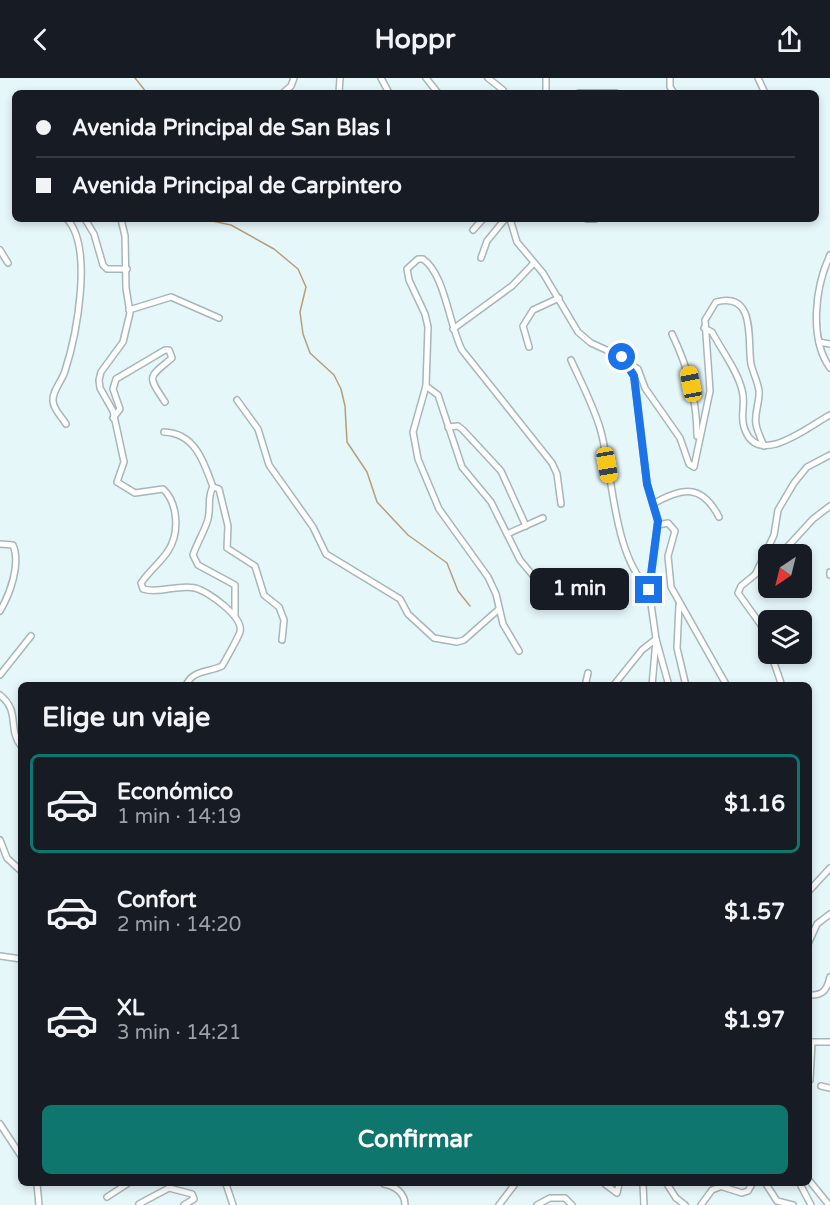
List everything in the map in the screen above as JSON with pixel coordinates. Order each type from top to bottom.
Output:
[{"type":"street","points":[[426,78],[435,90]]},
{"type":"street","points":[[488,78],[503,90]]},
{"type":"street","points":[[66,424],[54,406],[52,398],[65,370],[81,288],[79,243],[70,222]]},
{"type":"street","points":[[87,222],[94,234],[103,265],[107,269],[126,269]]},
{"type":"street","points":[[122,222],[125,236],[126,299],[129,310],[123,342],[99,380],[114,418],[124,462],[117,482],[135,493],[163,489],[172,498],[176,512],[173,538],[168,551],[141,583],[143,589],[152,592],[195,588],[214,598],[234,615]]},
{"type":"street","points":[[473,230],[480,222]]},
{"type":"street","points":[[480,258],[487,241],[505,222]]},
{"type":"street","points":[[509,222],[517,242],[533,264],[543,273],[578,333],[638,369],[645,388],[680,438],[692,466],[696,463],[697,417],[688,369],[672,334]]},
{"type":"street","points":[[0,250],[8,263]]},
{"type":"street","points":[[830,255],[818,309],[819,342],[824,359],[830,368]]},
{"type":"street","points":[[519,651],[502,624],[496,594],[488,577],[439,509],[418,459],[413,432],[426,386],[428,327],[425,314],[409,280],[407,269],[418,259],[430,263],[436,271],[453,329],[462,350],[552,463],[557,474],[561,504]]},
{"type":"street","points":[[453,329],[512,286],[533,264]]},
{"type":"street","points":[[129,310],[171,297],[219,318]]},
{"type":"street","points":[[529,347],[523,326],[534,310],[559,298]]},
{"type":"street","points":[[697,447],[710,391],[704,328],[710,309],[716,302],[724,300],[735,303],[745,311],[750,325],[750,361],[759,390],[756,423],[764,446]]},
{"type":"street","points":[[704,328],[712,332],[740,383],[743,393],[742,419],[745,431],[756,444],[764,446],[799,434],[830,415]]},
{"type":"street","points":[[819,342],[830,344]]},
{"type":"street","points":[[114,418],[120,409],[113,389],[117,379],[165,350],[169,350],[171,358],[155,369],[151,376],[151,381],[165,402]]},
{"type":"street","points":[[571,360],[600,429],[614,503],[629,559],[635,573],[649,590]]},
{"type":"street","points":[[628,363],[634,376],[647,484],[658,525],[649,590],[656,639],[668,682]]},
{"type":"street","points":[[426,386],[438,395],[462,467],[491,502],[520,560],[551,597]]},
{"type":"street","points":[[237,400],[258,429],[269,465],[313,526],[326,554],[352,567],[400,599],[408,614],[434,638],[457,642],[464,640],[498,609]]},
{"type":"street","points":[[448,427],[458,426],[463,429],[501,471],[526,526]]},
{"type":"street","points":[[164,432],[182,435],[196,449],[213,487],[219,489],[228,526],[227,548],[255,566],[264,595],[279,607],[284,620],[282,640]]},
{"type":"street","points":[[758,622],[738,593],[741,586],[756,573],[774,535],[778,510],[794,483],[807,467],[830,455]]},
{"type":"street","points":[[187,682],[198,673],[222,666],[240,633],[234,615],[235,585],[198,565],[193,555],[199,535],[208,522],[209,492],[213,487]]},
{"type":"street","points":[[653,504],[670,495],[695,492],[705,496],[719,517]]},
{"type":"street","points":[[790,544],[813,519],[830,506]]},
{"type":"street","points":[[507,534],[543,518]]},
{"type":"street","points":[[658,525],[668,523],[675,531],[668,556],[671,586],[725,682]]},
{"type":"street","points":[[0,544],[13,545],[16,554],[9,597],[0,611]]},
{"type":"street","points":[[680,604],[676,648],[686,682]]},
{"type":"street","points":[[0,675],[31,636]]},
{"type":"street","points":[[616,682],[642,650],[656,639]]},
{"type":"street","points":[[652,682],[656,639]]},
{"type":"street","points":[[774,664],[781,682]]},
{"type":"street","points":[[586,682],[588,673]]},
{"type":"street","points":[[0,695],[9,703],[14,714],[14,730],[18,739]]},
{"type":"street","points":[[0,840],[7,858],[18,868]]},
{"type":"street","points":[[812,888],[830,868]]},
{"type":"street","points":[[812,935],[817,924],[830,914]]},
{"type":"street","points":[[0,956],[18,959]]},
{"type":"street","points":[[812,995],[822,994],[827,989],[830,977]]},
{"type":"street","points":[[812,1042],[830,1042]]},
{"type":"street","points":[[821,1086],[830,1088]]},
{"type":"street","points":[[0,1124],[18,1151]]},
{"type":"street","points":[[812,1184],[829,1205]]},
{"type":"street","points":[[38,1186],[39,1205]]},
{"type":"street","points":[[107,1197],[124,1186]]},
{"type":"street","points":[[139,1204],[167,1186],[192,1194],[194,1199],[184,1205]]},
{"type":"street","points":[[227,1186],[233,1205]]},
{"type":"street","points":[[393,1186],[400,1193],[405,1205]]},
{"type":"street","points":[[499,1205],[513,1186]]},
{"type":"street","points":[[608,1186],[617,1193],[619,1186]]},
{"type":"street","points":[[643,1186],[644,1205]]},
{"type":"street","points":[[668,1186],[676,1198],[685,1205]]},
{"type":"street","points":[[701,1205],[711,1190],[722,1186]]},
{"type":"street","points":[[727,1186],[742,1193],[748,1191],[751,1186]]},
{"type":"street","points":[[767,1186],[777,1202],[793,1205]]},
{"type":"street","points":[[801,1186],[811,1205]]},
{"type":"street","points":[[537,1205],[550,1198],[565,1198],[572,1205]]},
{"type":"waterway","points":[[135,78],[145,90]]},
{"type":"waterway","points":[[217,222],[231,225],[274,249],[298,269],[306,287],[300,312],[303,334],[310,353],[334,375],[341,389],[345,406],[347,442],[367,472],[377,502],[408,535],[447,563],[458,591],[470,606]]},
{"type":"route","points":[[622,357],[628,363],[634,376],[647,484],[658,521],[649,590]]}]
